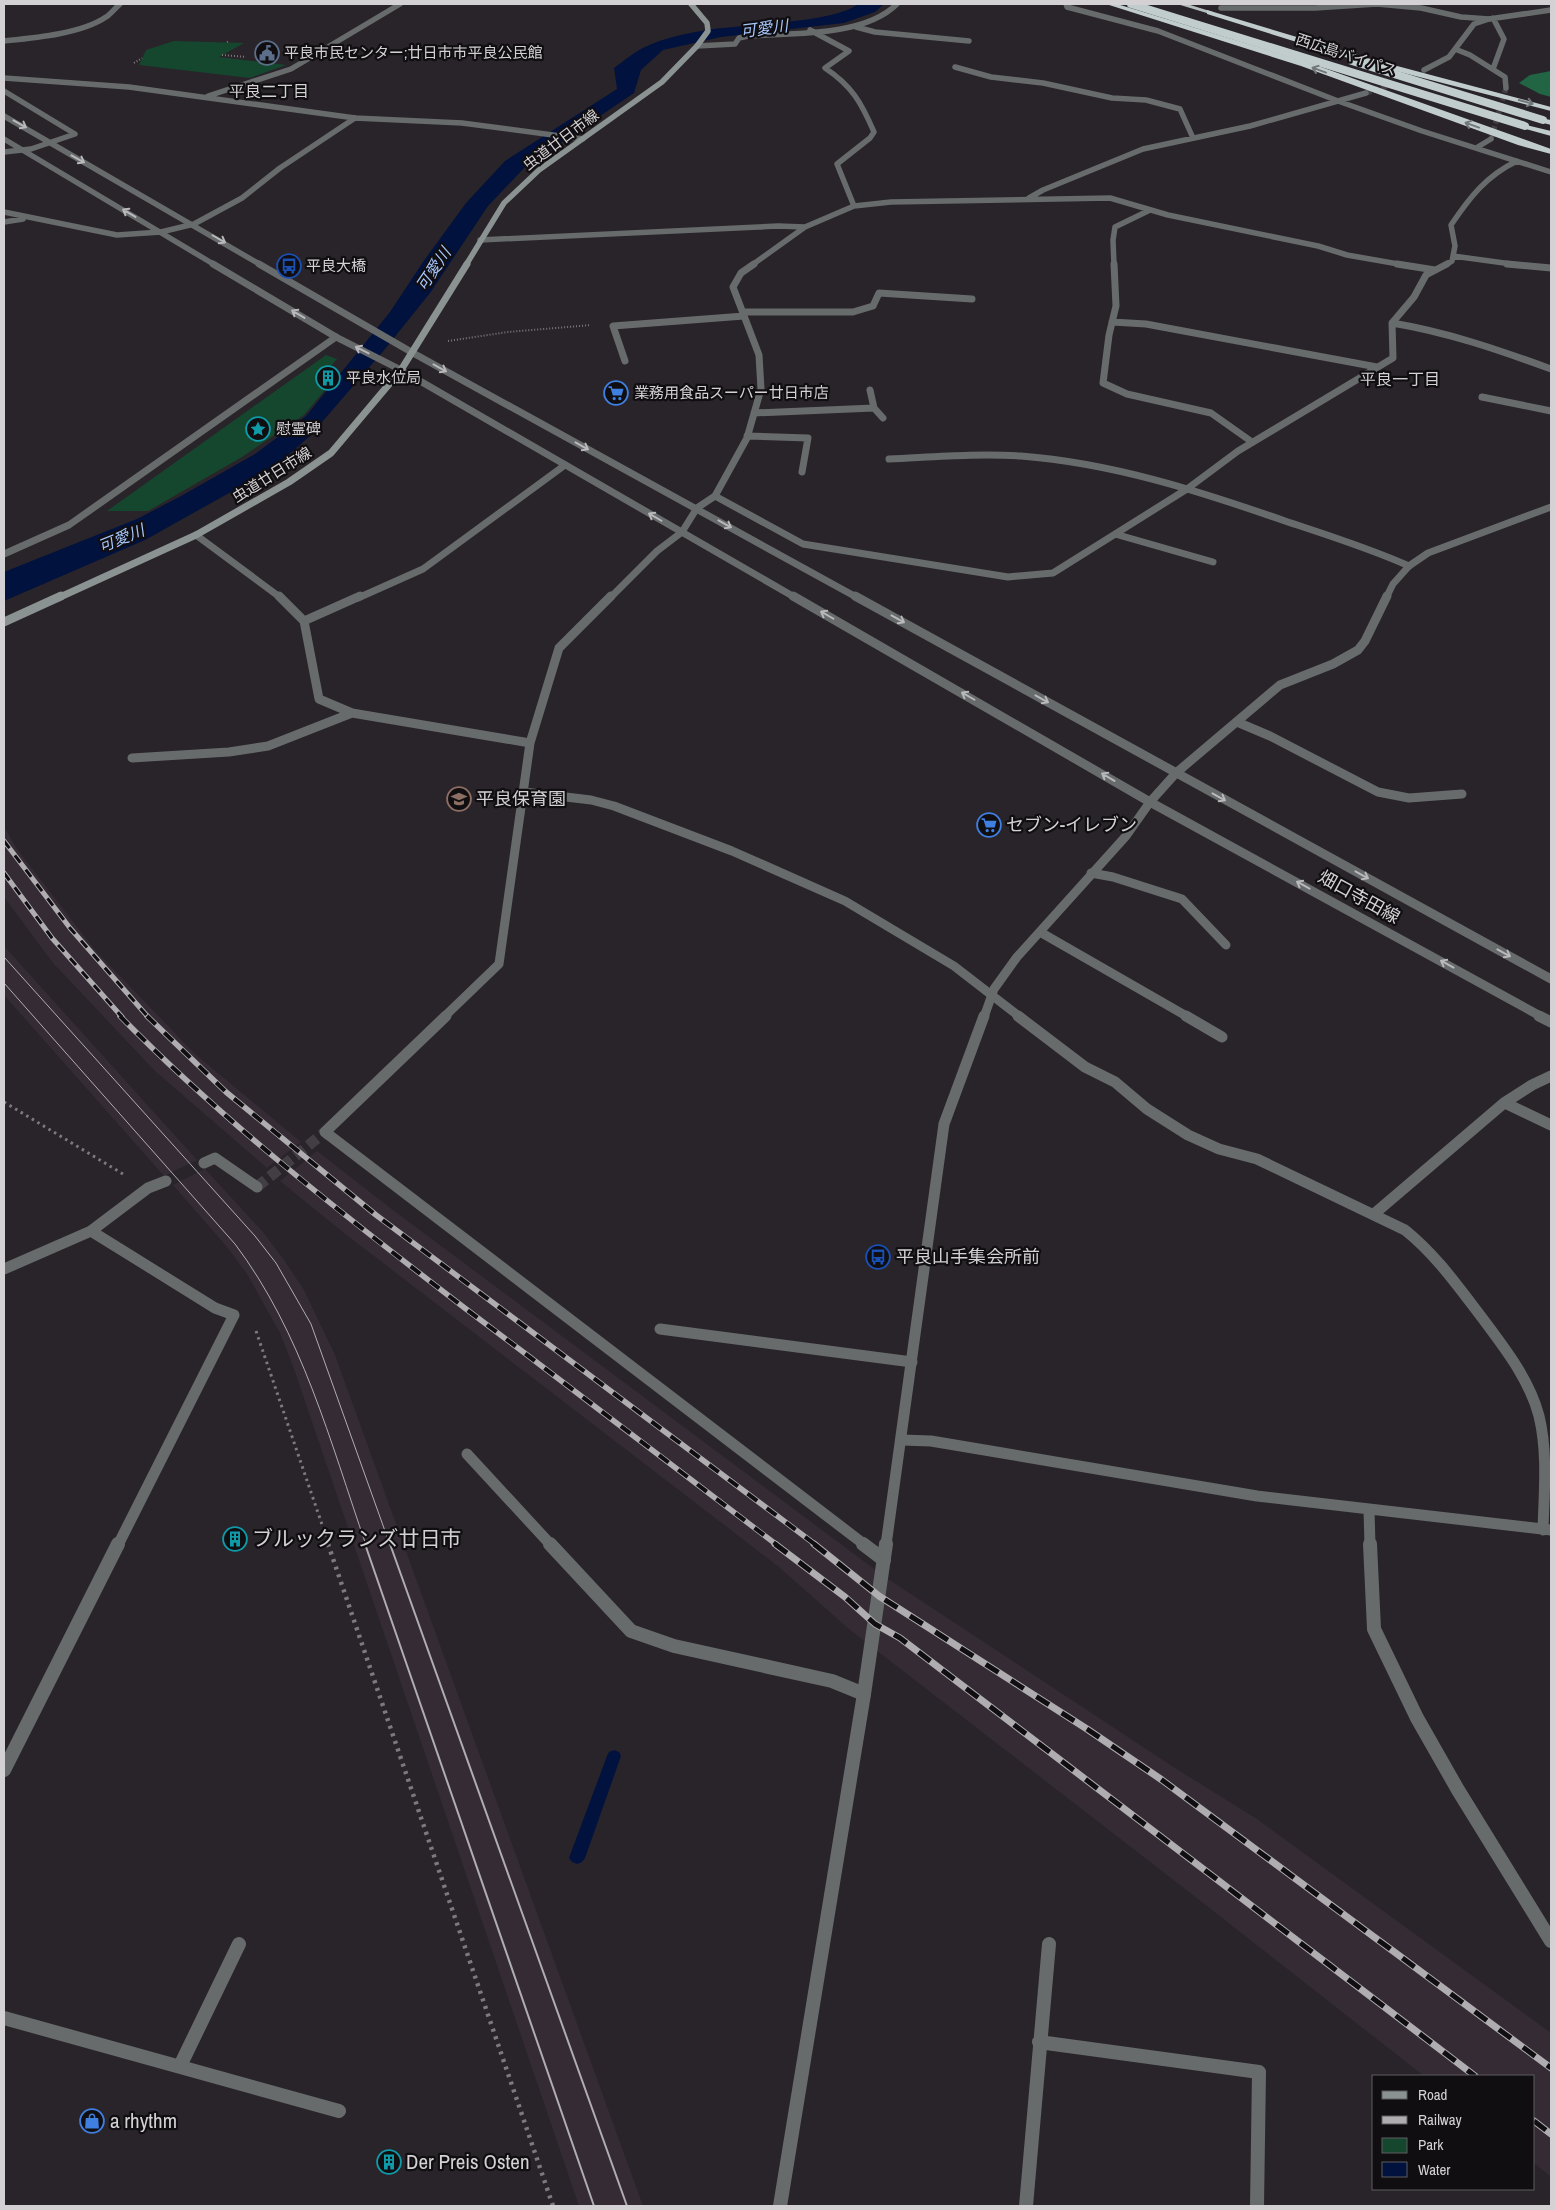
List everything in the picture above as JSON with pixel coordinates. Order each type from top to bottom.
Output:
[{"type":"highway","points":[[1110,4],[1304,64],[1521,143],[1551,152]]},
{"type":"highway","name":"西広島バイパス","points":[[1132,4],[1551,134]]},
{"type":"highway","name":"西広島バイパス","points":[[1176,5],[1210,12]]},
{"type":"highway","name":"西広島バイパス","points":[[1176,5],[1547,122]]},
{"type":"highway","points":[[1210,12],[1364,60],[1551,109]]},
{"type":"main road","name":"虫道廿日市線","points":[[4,622],[196,535],[289,482],[331,453],[401,370],[504,203],[539,170],[662,82],[698,45],[708,31],[707,23],[691,4]]},
{"type":"street","points":[[4,41],[90,25],[105,18],[120,4]]},
{"type":"street","points":[[205,97],[291,69],[400,4]]},
{"type":"street","points":[[698,45],[726,45],[734,44],[739,38],[748,36],[854,26],[879,19],[893,11],[897,4]]},
{"type":"street","points":[[1066,4],[1067,7],[1088,14],[1158,30],[1338,101],[1551,172]]},
{"type":"street","points":[[1221,8],[1314,8],[1377,4],[1421,8],[1461,16],[1491,18],[1551,10]]},
{"type":"street","points":[[1424,70],[1449,57],[1474,24],[1491,18]]},
{"type":"street","points":[[1491,18],[1504,39],[1493,69]]},
{"type":"street","points":[[854,26],[875,32],[968,41]]},
{"type":"street","points":[[810,30],[849,51],[825,68],[844,80],[860,97],[874,132],[870,138],[837,164],[854,206]]},
{"type":"street","points":[[1455,49],[1470,55],[1505,77],[1506,88]]},
{"type":"street","points":[[955,67],[991,78],[1043,83],[1112,98],[1146,100],[1180,109],[1193,138]]},
{"type":"street","points":[[4,78],[129,87],[355,118],[462,123],[583,139]]},
{"type":"street","points":[[1394,84],[1405,79]]},
{"type":"street","points":[[4,92],[74,134],[51,144],[24,151],[4,152]]},
{"type":"street","points":[[1027,199],[1043,190],[1143,149],[1250,126],[1366,93]]},
{"type":"street","points":[[4,116],[194,224],[412,353],[1551,979]]},
{"type":"street","points":[[4,212],[116,235],[161,232],[194,224],[242,198],[280,168],[355,118]]},
{"type":"street","name":"畑口寺田線","points":[[4,139],[338,338],[401,370],[1150,802],[1551,1022]]},
{"type":"street","points":[[1476,148],[1491,139]]},
{"type":"street","points":[[715,496],[804,544],[1008,577],[1053,573],[1187,489],[1252,442],[1393,358],[1392,323],[1414,297],[1426,275],[1452,261],[1455,246],[1450,225],[1470,197],[1498,170],[1517,161]]},
{"type":"street","points":[[884,1560],[325,1132],[499,964],[530,743],[560,648],[658,551],[682,532],[697,508],[715,496],[747,436],[761,389],[759,355],[733,288],[741,273],[805,227],[854,206],[891,202],[1110,198],[1150,210],[1218,226],[1318,246],[1347,256],[1435,270]]},
{"type":"street","points":[[1150,210],[1115,227],[1113,240],[1116,306],[1103,383],[1127,394],[1210,413],[1232,426],[1252,442]]},
{"type":"street","points":[[4,222],[31,218]]},
{"type":"street","points":[[480,240],[778,226],[805,227]]},
{"type":"street","points":[[1453,256],[1551,268]]},
{"type":"street","points":[[625,361],[613,326],[743,314],[854,312],[873,306],[879,294],[972,299]]},
{"type":"street","points":[[1112,322],[1146,324],[1377,367]]},
{"type":"street","points":[[1392,323],[1427,329],[1489,346],[1551,369]]},
{"type":"street","points":[[4,554],[68,525],[310,354],[338,338]]},
{"type":"street","points":[[870,390],[874,408],[883,418]]},
{"type":"street","points":[[1482,397],[1551,411]]},
{"type":"street","points":[[1491,408],[1498,400]]},
{"type":"street","points":[[754,413],[874,408]]},
{"type":"street","points":[[747,436],[808,438],[802,472]]},
{"type":"street","points":[[889,459],[977,455],[1021,456],[1087,463],[1153,478],[1382,555],[1408,566]]},
{"type":"street","points":[[304,621],[424,569],[565,464]]},
{"type":"street","points":[[780,2206],[864,1694],[902,1440],[944,1124],[992,996],[1004,973],[1126,836],[1150,802],[1176,774],[1280,685],[1347,658],[1358,650],[1365,641],[1393,584],[1408,566],[1428,553],[1446,545],[1551,507]]},
{"type":"street","points":[[1115,534],[1213,562]]},
{"type":"street","points":[[196,535],[277,594],[304,621],[319,699],[352,714],[530,743]]},
{"type":"street","points":[[132,758],[229,752],[268,746],[352,714]]},
{"type":"street","points":[[1237,722],[1270,736],[1391,797],[1422,799],[1462,794]]},
{"type":"street","points":[[524,792],[591,800],[614,806],[750,858],[871,914],[980,984],[992,996],[1085,1067],[1115,1082],[1147,1109],[1188,1135],[1218,1149],[1257,1159],[1405,1230],[1422,1243],[1436,1258],[1506,1349],[1526,1382],[1539,1417],[1543,1452],[1547,1530],[1368,1510],[1224,1491],[931,1441],[902,1440]]},
{"type":"street","points":[[1092,874],[1113,877],[1182,898],[1226,945]]},
{"type":"street","points":[[1040,932],[1058,940],[1222,1037]]},
{"type":"street","points":[[1374,1214],[1506,1103],[1532,1085],[1551,1076]]},
{"type":"street","points":[[1506,1103],[1551,1124]]},
{"type":"street","points":[[204,1163],[215,1158],[257,1187]]},
{"type":"street","points":[[4,1269],[91,1231],[148,1188],[166,1181]]},
{"type":"street","points":[[4,1770],[234,1315],[215,1308],[91,1231]]},
{"type":"street","points":[[660,1329],[912,1362]]},
{"type":"street","points":[[466,1454],[631,1631],[674,1646],[832,1680],[864,1694]]},
{"type":"street","points":[[1368,1510],[1374,1629],[1417,1718],[1458,1790],[1551,1940]]},
{"type":"street","points":[[180,2066],[239,1944]]},
{"type":"street","points":[[1026,2206],[1049,1944]]},
{"type":"street","points":[[4,2018],[339,2111]]},
{"type":"street","points":[[1039,2042],[1259,2072],[1258,2206]]},
{"type":"path","points":[[222,55],[252,58]]},
{"type":"path","points":[[448,341],[549,328],[596,325],[613,326]]},
{"type":"path","points":[[4,1102],[148,1188]]},
{"type":"path","points":[[234,1315],[253,1324],[553,2206]]},
{"type":"shaded area","points":[[4,827],[17,849],[94,949],[195,1054],[301,1142],[267,1168],[155,1071],[53,963],[4,897]]},
{"type":"shaded area","points":[[4,946],[197,1160],[164,1176],[4,995]]},
{"type":"shaded area","points":[[317,1151],[389,1207],[885,1577],[1175,1768],[1257,1819],[1551,2033],[1551,2177],[1535,2164],[1535,2075],[1423,2075],[850,1630],[779,1567],[344,1233],[280,1181]]},
{"type":"shaded area","points":[[205,1169],[263,1232],[284,1260],[304,1290],[335,1355],[643,2206],[579,2206],[293,1366],[280,1333],[247,1274],[227,1247],[173,1185]]},
{"type":"green space","points":[[174,41],[244,43],[219,57],[286,65],[250,78],[139,65],[146,50]]},
{"type":"green space","points":[[1551,71],[1551,97],[1540,94],[1519,83],[1530,75]]},
{"type":"green space","points":[[326,355],[337,359],[317,382],[329,385],[304,415],[242,457],[148,511],[107,511]]},
{"type":"water","name":"可愛川","points":[[858,4],[884,4],[875,12],[844,23],[721,37],[663,50],[641,70],[634,93],[526,166],[488,206],[430,293],[385,349],[310,436],[272,469],[145,540],[4,601],[4,572],[137,519],[255,454],[306,416],[390,312],[423,262],[466,203],[505,161],[617,89],[614,68],[633,54],[645,47],[672,37],[717,29],[828,16],[846,11]]},
{"type":"waterway","points":[[577,1858],[614,1756]]},
{"type":"tunnel","points":[[1366,93],[1394,84]]},
{"type":"tunnel","points":[[1491,139],[1506,88]]},
{"type":"tunnel","points":[[257,1187],[325,1132]]},
{"type":"tram line","points":[[4,957],[255,1236],[276,1263],[311,1324],[390,1545]]},
{"type":"tram line","points":[[4,983],[235,1244],[258,1278],[279,1314],[312,1389],[366,1545]]},
{"type":"tram line","points":[[365,1544],[594,2206]]},
{"type":"tram line","points":[[390,1544],[627,2206]]},
{"type":"railway","points":[[4,841],[70,928],[148,1017]]},
{"type":"railway","points":[[4,873],[52,938],[122,1017]]},
{"type":"railway","points":[[120,1016],[160,1056],[244,1132],[376,1240],[777,1545]]},
{"type":"railway","points":[[148,1017],[226,1092],[376,1215],[816,1545]]},
{"type":"railway","points":[[775,1544],[845,1597],[875,1624],[900,1638],[1474,2075]]},
{"type":"railway","points":[[814,1544],[879,1596],[1087,1729],[1162,1780],[1551,2068]]},
{"type":"railway","points":[[1535,2122],[1551,2134]]},
{"type":"place","name":"平良市民センター;廿日市市平良公民館","points":[[267,53]]},
{"type":"place","name":"平良大橋","points":[[289,266]]},
{"type":"place","name":"平良水位局","points":[[328,378]]},
{"type":"place","name":"業務用食品スーパー廿日市店","points":[[616,393]]},
{"type":"place","name":"慰霊碑","points":[[258,429]]},
{"type":"place","name":"平良保育園","points":[[459,799]]},
{"type":"place","name":"セブン-イレブン","points":[[989,825]]},
{"type":"place","name":"平良山手集会所前","points":[[878,1257]]},
{"type":"place","name":"ブルックランズ廿日市","points":[[235,1539]]},
{"type":"place","name":"a rhythm","points":[[92,2121]]},
{"type":"place","name":"Der Preis Osten","points":[[389,2162]]},
{"type":"district","name":"平良二丁目","points":[[269,91]]},
{"type":"district","name":"平良一丁目","points":[[1400,379]]}]
